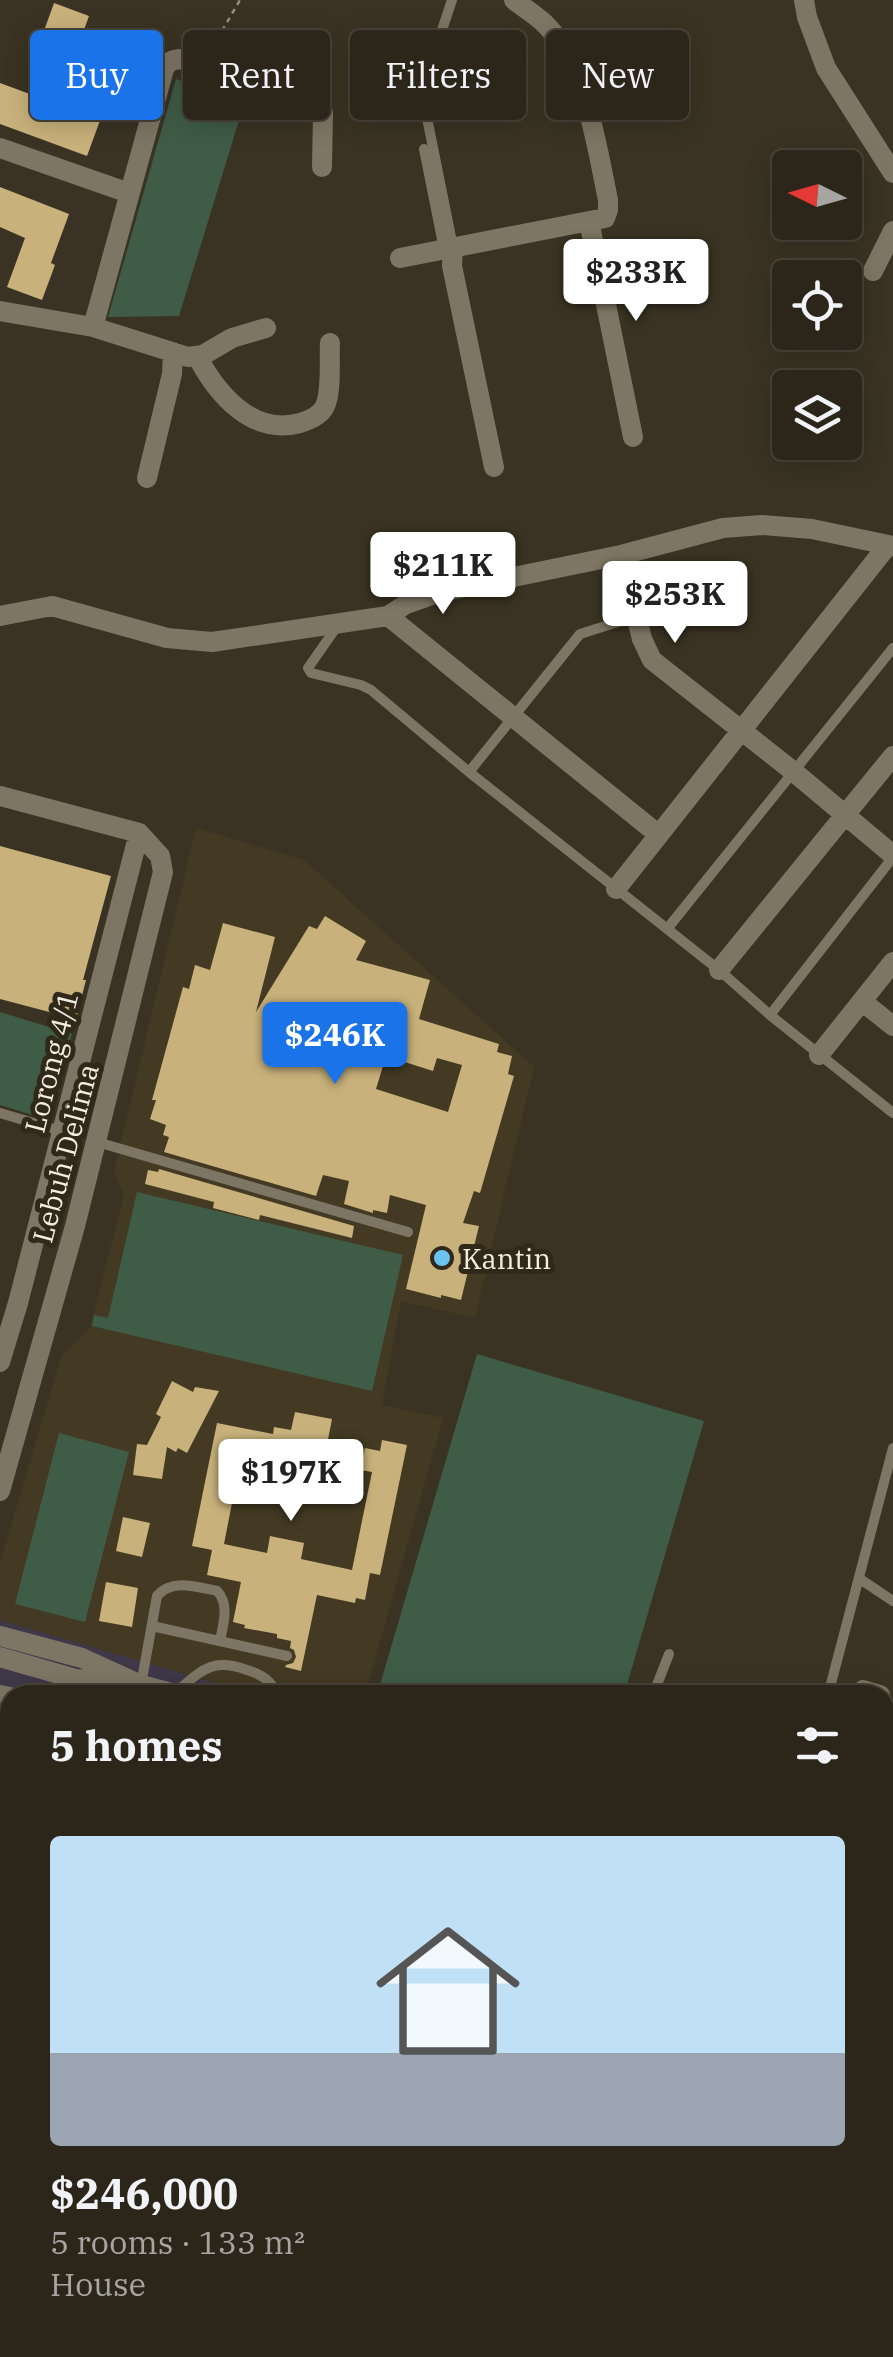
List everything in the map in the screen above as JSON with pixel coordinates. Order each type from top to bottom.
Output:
[{"type":"street","points":[[400,258],[605,218],[608,200],[594,134],[573,66],[545,24],[514,0]]},
{"type":"street","points":[[804,0],[826,68],[893,173]]},
{"type":"street","points":[[93,327],[164,70],[168,62],[183,61]]},
{"type":"street","points":[[322,166],[323,120]]},
{"type":"street","points":[[0,148],[130,193]]},
{"type":"street","points":[[590,222],[634,436]]},
{"type":"street","points":[[874,271],[893,231]]},
{"type":"street","points":[[448,248],[494,467]]},
{"type":"street","points":[[0,311],[93,327],[188,357],[203,355],[232,338],[266,328]]},
{"type":"street","points":[[198,356],[232,404],[251,418],[283,426],[314,418],[325,407],[330,343]]},
{"type":"street","points":[[147,478],[172,374],[173,352]]},
{"type":"street","points":[[0,616],[52,606],[167,638],[212,642],[388,616],[406,604],[440,592],[622,555],[723,528],[762,525],[812,529],[891,545],[616,889]]},
{"type":"street","points":[[622,555],[646,650],[652,660],[893,856]]},
{"type":"street","points":[[388,616],[659,835]]},
{"type":"street","points":[[719,970],[893,756]]},
{"type":"street","points":[[0,796],[138,834]]},
{"type":"street","name":"Lorong 4/1","points":[[0,1362],[9,1301],[62,1132],[138,834]]},
{"type":"street","name":"Lebuh Delima","points":[[0,1491],[96,1142],[162,872],[160,856],[138,834]]},
{"type":"street","points":[[820,1055],[893,962]]},
{"type":"street","points":[[863,1002],[893,1026]]},
{"type":"street","points":[[0,1636],[82,1658],[142,1685]]},
{"type":"street","points":[[0,1657],[76,1679],[142,1685]]},
{"type":"lane","points":[[442,30],[452,0]]},
{"type":"lane","points":[[427,120],[448,248]]},
{"type":"lane","points":[[424,149],[448,248]]},
{"type":"lane","points":[[469,772],[580,634],[637,616]]},
{"type":"lane","points":[[339,624],[308,668],[311,673],[371,690],[893,1114]]},
{"type":"lane","points":[[667,929],[893,648]]},
{"type":"lane","points":[[770,1015],[893,856]]},
{"type":"lane","points":[[0,1113],[62,1132]]},
{"type":"lane","points":[[96,1142],[408,1232]]},
{"type":"lane","points":[[831,1685],[893,1448]]},
{"type":"lane","points":[[860,1579],[893,1601]]},
{"type":"lane","points":[[142,1685],[157,1596],[163,1589],[176,1585],[222,1595],[225,1607],[220,1641]]},
{"type":"lane","points":[[152,1626],[287,1656]]},
{"type":"lane","points":[[657,1685],[669,1654]]},
{"type":"lane","points":[[186,1685],[202,1670],[229,1663],[263,1675],[273,1685]]},
{"type":"path","points":[[222,30],[240,0]]},
{"type":"shaded area","points":[[196,828],[304,860],[534,1067],[475,1318],[401,1301],[382,1405],[443,1418],[368,1685],[224,1685],[0,1620],[0,1563],[61,1357],[90,1328],[124,1195],[114,1171]]},
{"type":"shaded area","points":[[0,1620],[224,1685],[0,1685]]},
{"type":"green space","points":[[176,79],[183,82],[183,120],[239,120],[179,316],[108,317]]},
{"type":"green space","points":[[0,1012],[72,1034],[46,1119],[0,1105]]},
{"type":"green space","points":[[137,1192],[403,1255],[372,1391],[92,1326],[94,1315],[108,1318]]},
{"type":"green space","points":[[477,1354],[704,1421],[627,1685],[380,1685]]},
{"type":"green space","points":[[59,1433],[129,1452],[85,1622],[15,1604]]},
{"type":"building","points":[[54,3],[89,16],[84,30],[44,30]]},
{"type":"building","points":[[0,83],[30,94],[30,120],[100,120],[87,156],[0,124]]},
{"type":"building","points":[[0,187],[69,214],[42,300],[7,287],[25,238],[0,227]]},
{"type":"building","points":[[0,846],[111,876],[76,1019],[0,999]]},
{"type":"building","points":[[325,916],[366,941],[356,960],[430,980],[419,1019],[499,1044],[497,1052],[512,1056],[508,1074],[514,1076],[480,1193],[474,1191],[463,1223],[479,1226],[461,1300],[406,1289],[426,1205],[390,1195],[387,1213],[373,1213],[344,1204],[349,1181],[323,1175],[316,1196],[164,1152],[169,1137],[163,1135],[166,1125],[150,1119],[183,987],[189,989],[195,965],[210,970],[223,923],[275,937],[256,1012],[309,926],[317,929]],"holes":[[[386,1056],[433,1071],[437,1058],[462,1065],[448,1112],[376,1089]]]},
{"type":"building","points":[[159,1169],[354,1226],[352,1238],[260,1215],[259,1220],[213,1208],[214,1202],[145,1184],[148,1170]]},
{"type":"building","points":[[172,1381],[193,1392],[195,1387],[219,1391],[187,1453],[167,1447],[162,1479],[133,1475],[137,1444],[147,1445]]},
{"type":"building","points":[[295,1412],[332,1419],[326,1450],[340,1453],[334,1485],[321,1482],[319,1492],[253,1479],[250,1496],[237,1494],[235,1504],[232,1503],[224,1544],[267,1553],[270,1536],[304,1543],[301,1559],[352,1570],[372,1472],[360,1470],[365,1448],[380,1451],[382,1440],[407,1445],[380,1575],[370,1573],[365,1600],[356,1598],[355,1603],[317,1595],[301,1671],[285,1667],[296,1657],[290,1648],[291,1641],[233,1622],[241,1582],[207,1575],[212,1550],[192,1546],[217,1423],[273,1434],[274,1427],[291,1430]]},
{"type":"building","points":[[123,1517],[150,1523],[142,1557],[116,1551]]},
{"type":"building","points":[[106,1582],[138,1588],[132,1627],[99,1621]]},
{"type":"place","name":"Kantin","points":[[442,1258]]}]
